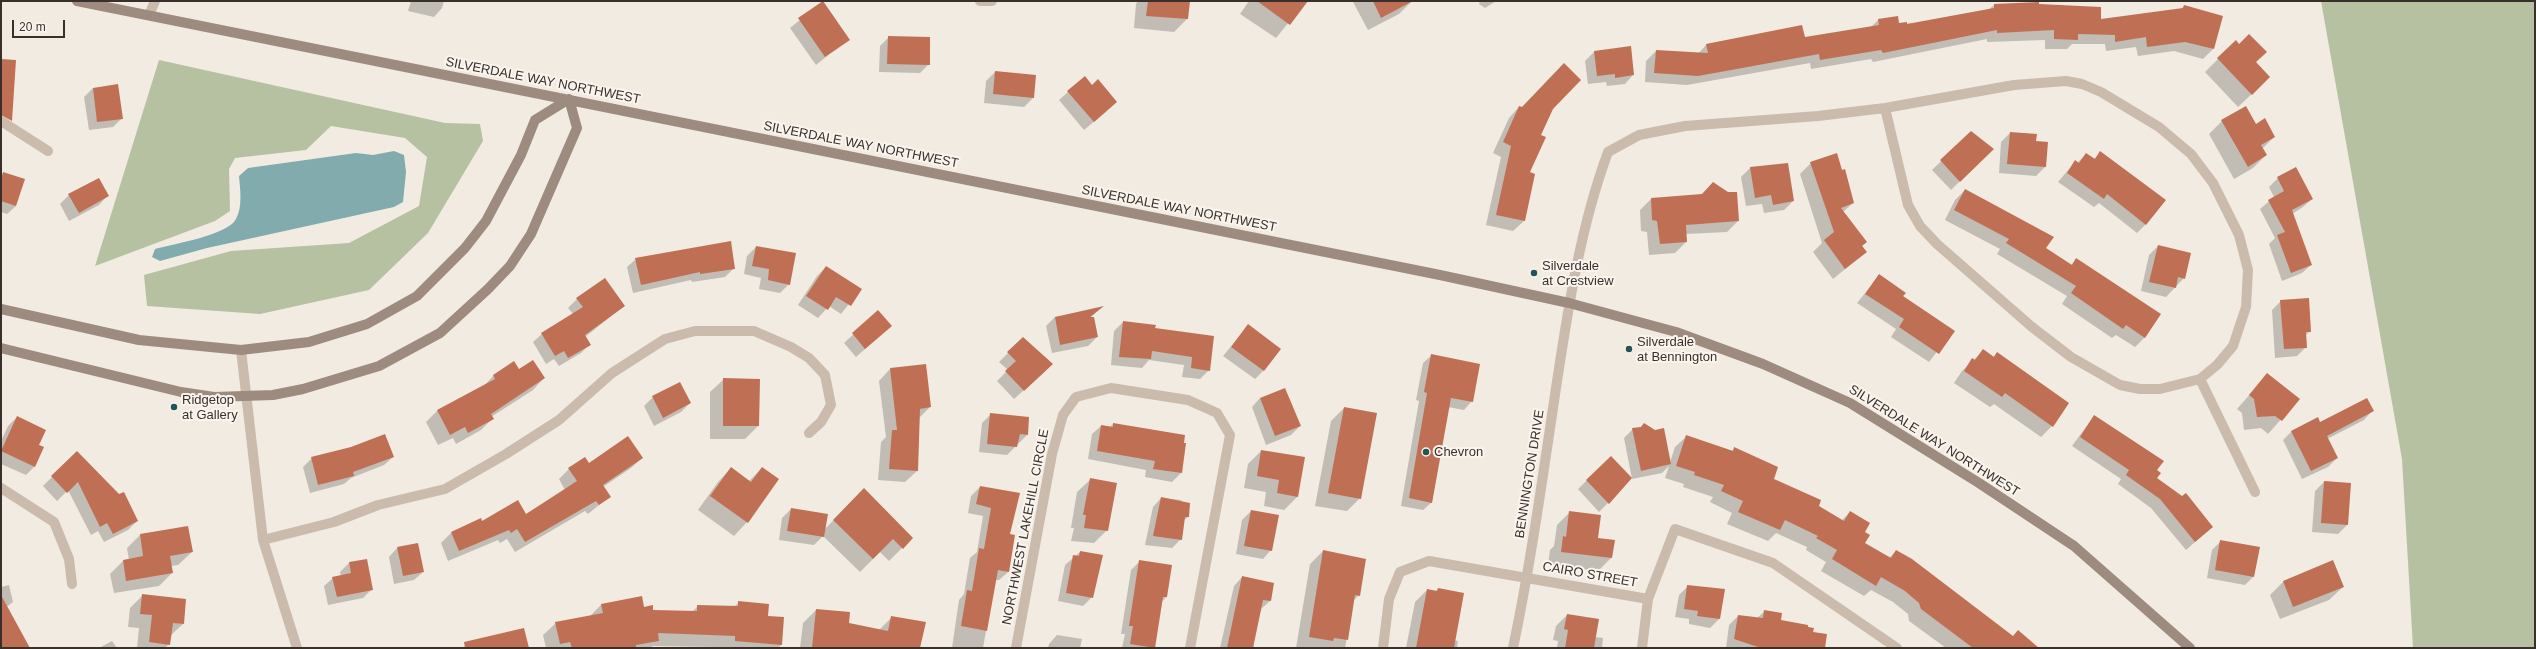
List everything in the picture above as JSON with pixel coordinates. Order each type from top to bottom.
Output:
[{"type":"main road","name":"SILVERDALE WAY NORTHWEST","points":[[77,1],[569,99],[1569,303],[1669,330],[1715,346],[1850,403],[1947,462],[2074,546],[2190,648]]},
{"type":"main road","points":[[1,309],[139,340],[241,350],[309,342],[367,324],[417,296],[465,248],[486,221],[521,154],[535,120],[569,99],[577,128],[531,234],[510,266],[488,289],[440,333],[379,366],[303,389],[245,397],[214,397],[181,392],[1,348]]},
{"type":"street","points":[[149,15],[154,1]]},
{"type":"street","points":[[980,1],[992,1]]},
{"type":"street","name":"BENNINGTON DRIVE","points":[[1513,648],[1528,578],[1569,303],[1596,185],[1608,152],[1639,135],[1685,126],[1818,116],[1886,108],[2014,85],[2066,81],[2082,84],[2101,92],[2159,127],[2191,154],[2213,183],[2239,235],[2248,270],[2246,307],[2233,346],[2200,380]]},
{"type":"street","points":[[1886,108],[1908,205],[1920,226],[2032,327],[2071,357],[2120,386],[2140,390],[2160,389],[2200,380],[2255,492]]},
{"type":"street","points":[[1,121],[48,151]]},
{"type":"street","points":[[263,540],[334,522],[378,505],[445,489],[506,454],[559,420],[591,394],[612,373],[665,339],[695,330],[754,331],[809,358],[825,375],[831,405],[821,422],[809,433]]},
{"type":"street","points":[[241,350],[245,397],[263,540],[298,648]]},
{"type":"street","name":"NORTHWEST LAKEHILL CIRCLE","points":[[1016,648],[1052,454],[1062,415],[1076,397],[1111,388],[1188,400],[1218,413],[1230,435],[1190,648]]},
{"type":"street","points":[[1,488],[54,522],[69,559],[72,584]]},
{"type":"street","points":[[1642,648],[1648,599],[1675,529],[1773,563],[1897,648]]},
{"type":"street","name":"CAIRO STREET","points":[[1383,648],[1389,599],[1400,572],[1429,561],[1648,599]]},
{"type":"green space","points":[[2321,1],[2535,1],[2535,648],[2413,648],[2402,459]]},
{"type":"green space","points":[[159,60],[445,123],[480,124],[483,141],[428,233],[369,290],[260,314],[147,306],[144,275],[231,251],[349,243],[419,206],[427,157],[405,138],[331,126],[306,150],[235,158],[229,169],[230,211],[215,221],[95,266]]},
{"type":"water","points":[[394,151],[404,155],[406,172],[403,202],[394,207],[207,248],[160,261],[152,257],[155,249],[212,234],[231,225],[236,219],[240,209],[239,176],[248,168],[356,153],[373,155]]},
{"type":"building","points":[[823,1],[850,40],[825,57],[798,18]]},
{"type":"building","points":[[1148,1],[1190,1],[1188,19],[1146,16]]},
{"type":"building","points":[[1257,1],[1308,1],[1290,25]]},
{"type":"building","points":[[1373,1],[1413,1],[1381,18]]},
{"type":"building","points":[[2039,2],[2039,4],[2101,7],[2101,19],[2183,8],[2184,5],[2223,16],[2214,49],[2185,42],[2147,47],[2146,37],[2115,42],[2115,35],[2078,34],[2078,40],[2054,39],[2054,30],[1997,33],[1997,30],[1883,53],[1881,50],[1820,60],[1819,54],[1698,76],[1654,73],[1656,50],[1708,53],[1706,44],[1802,25],[1805,37],[1879,25],[1878,19],[1898,16],[1899,23],[1907,22],[1907,24],[1994,8],[1994,4]]},
{"type":"building","points":[[2249,34],[2267,52],[2256,62],[2270,77],[2252,95],[2217,58],[2236,40],[2239,44]]},
{"type":"building","points":[[888,36],[930,37],[930,65],[887,64]]},
{"type":"building","points":[[1631,46],[1634,75],[1615,78],[1615,74],[1597,76],[1594,51]]},
{"type":"building","points":[[1,59],[16,60],[12,121],[1,115]]},
{"type":"building","points":[[1564,63],[1581,80],[1553,109],[1541,135],[1546,137],[1530,172],[1535,174],[1525,221],[1496,215],[1511,146],[1503,142],[1519,106],[1522,107]]},
{"type":"building","points":[[995,71],[1036,75],[1034,98],[993,94]]},
{"type":"building","points":[[1085,76],[1092,85],[1098,79],[1117,102],[1094,122],[1067,91]]},
{"type":"building","points":[[118,84],[123,119],[97,122],[93,88]]},
{"type":"building","points":[[2246,106],[2256,124],[2265,118],[2275,137],[2261,145],[2267,155],[2248,167],[2221,120]]},
{"type":"building","points":[[1971,131],[1994,149],[1960,182],[1940,160]]},
{"type":"building","points":[[2010,132],[2037,134],[2036,141],[2048,142],[2046,167],[2007,164]]},
{"type":"building","points":[[2100,151],[2166,200],[2146,225],[2107,194],[2104,199],[2067,173],[2075,160],[2079,163],[2086,153],[2095,159]]},
{"type":"building","points":[[1837,153],[1842,170],[1845,169],[1854,203],[1841,208],[1867,242],[1862,246],[1867,252],[1845,269],[1824,240],[1834,232],[1810,162]]},
{"type":"building","points":[[1788,163],[1794,201],[1773,205],[1771,195],[1755,198],[1750,167]]},
{"type":"building","points":[[2296,167],[2313,199],[2292,210],[2312,265],[2291,273],[2277,235],[2285,232],[2268,200],[2284,191],[2277,177]]},
{"type":"building","points":[[3,172],[25,179],[16,206],[1,201],[1,179]]},
{"type":"building","points":[[99,178],[109,196],[79,213],[68,194]]},
{"type":"building","points":[[1713,182],[1728,192],[1737,192],[1739,221],[1686,225],[1687,242],[1660,244],[1657,221],[1652,220],[1651,198],[1702,194]]},
{"type":"building","points":[[1965,189],[2054,237],[2046,248],[2072,265],[2076,258],[2161,314],[2145,338],[2126,325],[2123,329],[2071,293],[2076,286],[2006,243],[2009,239],[1954,210]]},
{"type":"building","points":[[731,241],[735,269],[700,274],[700,272],[641,285],[635,258]]},
{"type":"building","points":[[2158,245],[2191,253],[2185,279],[2178,277],[2176,288],[2149,282]]},
{"type":"building","points":[[756,246],[796,253],[790,285],[768,280],[769,269],[752,266]]},
{"type":"building","points":[[826,266],[862,289],[851,306],[836,297],[828,310],[806,296]]},
{"type":"building","points":[[1879,274],[1906,293],[1903,296],[1955,331],[1939,354],[1899,327],[1904,319],[1865,294]]},
{"type":"building","points":[[605,278],[625,306],[585,335],[591,345],[568,358],[564,351],[555,356],[541,333],[583,307],[576,298]]},
{"type":"building","points":[[2309,298],[2311,332],[2306,332],[2307,348],[2284,349],[2280,300]]},
{"type":"building","points":[[1104,306],[1090,317],[1094,317],[1098,337],[1060,345],[1055,317]]},
{"type":"building","points":[[878,310],[892,326],[865,349],[852,333]]},
{"type":"building","points":[[1123,321],[1156,325],[1155,328],[1214,336],[1210,371],[1191,368],[1192,357],[1152,351],[1151,359],[1119,357]]},
{"type":"building","points":[[1248,324],[1281,349],[1264,371],[1231,347]]},
{"type":"building","points":[[1023,337],[1053,364],[1024,391],[1005,371],[1016,361],[1007,352]]},
{"type":"building","points":[[1983,349],[1994,357],[1997,352],[2069,403],[2053,427],[2005,393],[2002,397],[1964,371],[1972,358],[1975,360]]},
{"type":"building","points":[[1431,354],[1480,364],[1473,402],[1451,398],[1432,503],[1409,498],[1427,393],[1424,392]]},
{"type":"building","points":[[533,360],[545,378],[491,414],[494,419],[468,433],[465,427],[450,435],[437,410],[495,379],[493,375],[514,361],[519,369]]},
{"type":"building","points":[[926,364],[931,407],[920,409],[918,471],[889,469],[892,430],[897,430],[890,368]]},
{"type":"building","points":[[2267,373],[2300,399],[2282,421],[2275,416],[2257,417],[2254,399],[2249,395]]},
{"type":"building","points":[[723,378],[760,379],[759,426],[723,426]]},
{"type":"building","points":[[680,382],[691,403],[663,418],[652,396]]},
{"type":"building","points":[[1285,388],[1301,426],[1275,436],[1260,398]]},
{"type":"building","points":[[2367,398],[2374,411],[2327,436],[2338,458],[2311,471],[2291,431],[2318,417],[2320,422]]},
{"type":"building","points":[[1344,407],[1377,413],[1361,499],[1328,493]]},
{"type":"building","points":[[990,413],[1029,417],[1028,435],[1020,434],[1017,447],[987,444]]},
{"type":"building","points":[[2094,415],[2164,461],[2157,470],[2161,473],[2157,478],[2182,496],[2186,493],[2213,527],[2195,542],[2160,499],[2126,475],[2129,470],[2080,437]]},
{"type":"building","points":[[17,416],[46,430],[39,445],[44,447],[35,467],[1,451]]},
{"type":"building","points":[[1113,423],[1185,435],[1184,443],[1186,443],[1182,473],[1153,469],[1155,461],[1097,451],[1101,425],[1113,427]]},
{"type":"building","points":[[1644,423],[1655,430],[1664,428],[1671,464],[1641,471],[1632,428],[1641,427]]},
{"type":"building","points":[[385,434],[394,457],[353,472],[354,476],[318,485],[311,457],[351,447]]},
{"type":"building","points":[[1686,435],[1733,451],[1734,447],[1778,467],[1774,479],[1821,500],[1819,506],[1844,521],[1850,511],[1870,523],[1865,532],[1870,535],[1865,543],[1891,558],[1896,550],[1912,559],[2013,636],[2018,630],[2039,648],[1973,648],[1921,609],[1919,603],[1905,591],[1881,577],[1876,586],[1832,559],[1837,550],[1816,538],[1818,536],[1785,520],[1780,530],[1738,512],[1743,501],[1721,491],[1724,485],[1694,475],[1695,472],[1676,466]]},
{"type":"building","points":[[628,436],[643,458],[603,485],[611,497],[599,505],[596,501],[525,542],[517,529],[511,533],[509,530],[459,551],[451,532],[481,518],[482,521],[518,500],[526,514],[577,481],[568,468],[585,457],[589,463]]},
{"type":"building","points":[[1261,450],[1305,457],[1298,497],[1277,493],[1279,480],[1257,476]]},
{"type":"building","points":[[77,451],[119,494],[124,492],[138,521],[113,534],[107,523],[100,527],[78,482],[67,493],[51,476]]},
{"type":"building","points":[[1611,456],[1632,478],[1609,504],[1586,480]]},
{"type":"building","points":[[731,467],[751,482],[762,467],[779,479],[748,523],[710,496]]},
{"type":"building","points":[[1090,478],[1117,483],[1108,531],[1084,528],[1086,515],[1083,515]]},
{"type":"building","points":[[2324,481],[2351,483],[2348,525],[2321,523]]},
{"type":"building","points":[[980,486],[1020,493],[1010,534],[1015,535],[1009,572],[998,570],[987,631],[961,626],[967,590],[972,591],[979,548],[984,549],[991,508],[976,504]]},
{"type":"building","points":[[864,488],[913,538],[903,549],[893,539],[873,559],[833,520]]},
{"type":"building","points":[[1161,497],[1190,503],[1189,517],[1185,517],[1182,540],[1153,536]]},
{"type":"building","points":[[791,508],[828,514],[824,537],[787,531]]},
{"type":"building","points":[[1251,510],[1279,515],[1272,551],[1244,546]]},
{"type":"building","points":[[1569,511],[1601,515],[1598,538],[1615,540],[1612,558],[1561,552],[1563,536],[1566,537]]},
{"type":"building","points":[[188,526],[193,552],[170,556],[173,573],[126,581],[123,560],[143,556],[140,534]]},
{"type":"building","points":[[2220,540],[2260,547],[2254,577],[2215,570]]},
{"type":"building","points":[[418,543],[424,572],[403,576],[397,547]]},
{"type":"building","points":[[1323,550],[1366,559],[1360,596],[1355,595],[1348,640],[1334,638],[1333,641],[1309,637]]},
{"type":"building","points":[[1080,551],[1103,555],[1093,598],[1066,593],[1073,555],[1079,556]]},
{"type":"building","points":[[367,559],[373,590],[337,597],[332,577],[351,573],[349,562]]},
{"type":"building","points":[[1139,560],[1172,565],[1167,597],[1163,597],[1155,648],[1130,644],[1133,626],[1129,626]]},
{"type":"building","points":[[2333,560],[2344,587],[2293,607],[2283,581]]},
{"type":"building","points":[[1242,576],[1274,583],[1271,601],[1263,600],[1253,648],[1227,648]]},
{"type":"building","points":[[1687,585],[1725,589],[1720,619],[1697,616],[1698,611],[1684,609]]},
{"type":"building","points":[[1438,588],[1464,593],[1454,648],[1416,648],[1427,589],[1437,591]]},
{"type":"building","points":[[142,594],[186,599],[184,624],[173,623],[170,645],[149,642],[152,615],[140,614]]},
{"type":"building","points":[[1,595],[30,648],[1,648]]},
{"type":"building","points":[[642,596],[644,607],[653,605],[653,610],[697,611],[697,605],[738,606],[738,601],[769,604],[768,616],[784,617],[782,645],[735,641],[735,636],[658,633],[659,641],[636,645],[636,648],[572,648],[570,642],[560,644],[555,622],[603,613],[601,604]]},
{"type":"building","points":[[816,609],[850,612],[849,623],[888,631],[891,616],[926,622],[920,648],[812,648]]},
{"type":"building","points":[[1764,610],[1782,613],[1781,620],[1808,625],[1808,627],[1814,628],[1813,632],[1827,634],[1825,648],[1761,648],[1734,639],[1738,615],[1763,618]]},
{"type":"building","points":[[1567,614],[1599,619],[1594,648],[1565,648],[1568,630],[1564,629]]},
{"type":"building","points":[[524,628],[529,648],[465,648],[464,642]]},
{"type":"place","name":"Silverdale at Crestview","points":[[1534,273]]},
{"type":"place","name":"Silverdale at Bennington","points":[[1629,349]]},
{"type":"place","name":"Ridgetop at Gallery","points":[[174,407]]},
{"type":"place","name":"Chevron","points":[[1426,452]]}]
